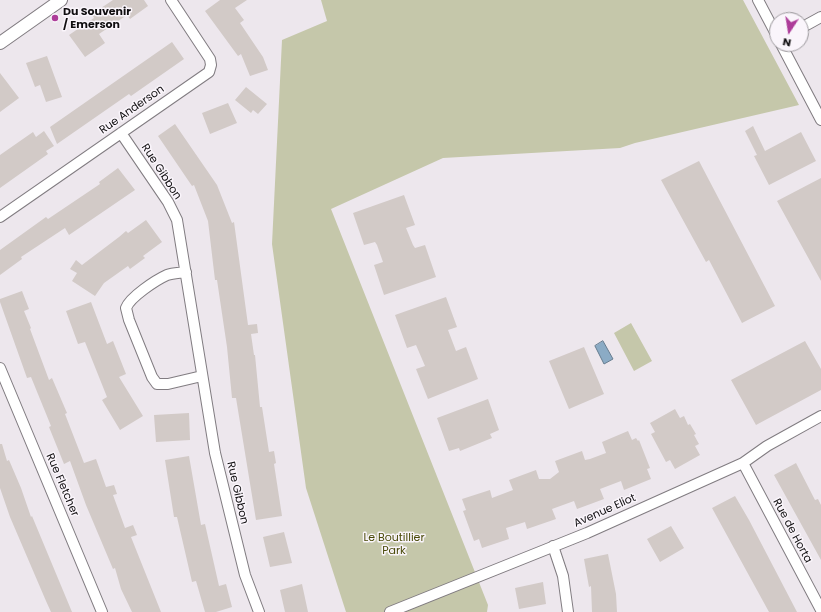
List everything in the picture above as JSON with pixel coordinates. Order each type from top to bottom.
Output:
[{"type":"street","points":[[0,43],[60,0]]},
{"type":"street","name":"Rue Anderson","points":[[0,217],[210,69],[210,59],[171,0]]},
{"type":"street","points":[[758,0],[769,21]]},
{"type":"street","points":[[809,24],[821,17]]},
{"type":"street","points":[[785,52],[821,120]]},
{"type":"street","name":"Rue Gibbon","points":[[121,133],[168,202],[177,220],[215,453],[245,576],[259,612]]},
{"type":"street","points":[[186,272],[167,275],[138,294],[127,304],[127,314],[156,384],[168,384],[202,376]]},
{"type":"street","name":"Rue Fletcher","points":[[0,368],[102,612]]},
{"type":"street","name":"Avenue Eliot","points":[[390,612],[553,546],[743,463],[767,446],[821,416]]},
{"type":"street","name":"Rue de Horta","points":[[743,463],[821,610]]},
{"type":"street","points":[[553,546],[563,576],[568,612]]},
{"type":"green space","name":"Le Boutillier Park","points":[[321,0],[743,0],[769,49],[769,52],[771,52],[799,105],[635,143],[620,148],[443,158],[331,209],[488,605],[487,612],[346,612],[306,488],[272,244],[282,40],[327,21]]},
{"type":"green space","points":[[631,323],[652,361],[634,371],[614,333]]},
{"type":"water","points":[[603,341],[613,359],[604,364],[595,346]]},
{"type":"building","points":[[113,0],[144,0],[148,6],[130,19],[127,15],[99,34],[105,43],[85,57],[69,35],[94,18],[92,14]]},
{"type":"building","points":[[220,0],[247,0],[235,8],[244,20],[240,23],[263,57],[268,70],[250,76],[241,54],[238,56],[205,11]]},
{"type":"building","points":[[172,42],[184,59],[131,96],[129,94],[57,144],[50,127]]},
{"type":"building","points":[[47,56],[62,97],[46,102],[40,85],[35,87],[26,63]]},
{"type":"building","points":[[0,73],[19,98],[0,112]]},
{"type":"building","points":[[246,87],[267,104],[258,114],[253,110],[251,113],[235,100]]},
{"type":"building","points":[[228,103],[237,123],[210,134],[202,113]]},
{"type":"building","points":[[175,124],[217,185],[232,223],[234,222],[248,325],[257,324],[258,333],[251,334],[255,355],[260,407],[262,407],[269,452],[274,451],[276,463],[274,464],[282,516],[256,520],[236,398],[232,398],[227,347],[217,280],[215,280],[208,221],[194,185],[192,186],[158,136]]},
{"type":"building","points":[[753,126],[765,151],[801,132],[816,161],[769,185],[754,156],[757,155],[745,131]]},
{"type":"building","points":[[44,131],[54,146],[46,151],[48,154],[0,188],[0,155],[33,132],[36,137]]},
{"type":"building","points":[[699,161],[775,306],[742,323],[709,260],[706,262],[661,180]]},
{"type":"building","points":[[118,168],[135,190],[69,235],[65,228],[21,257],[22,259],[0,275],[0,250],[46,217],[48,219],[100,184],[99,182]]},
{"type":"building","points":[[821,178],[821,281],[777,201]]},
{"type":"building","points":[[404,195],[415,225],[406,228],[415,248],[425,245],[436,277],[384,295],[374,265],[383,262],[377,245],[375,242],[364,245],[353,213]]},
{"type":"building","points":[[146,220],[162,242],[143,256],[145,258],[130,269],[128,266],[104,283],[95,296],[72,281],[77,273],[70,269],[76,260],[82,265],[126,231],[128,233]]},
{"type":"building","points":[[22,291],[29,309],[24,311],[31,328],[30,329],[49,380],[52,378],[67,413],[65,414],[84,463],[96,459],[106,487],[114,485],[117,494],[113,495],[125,528],[133,525],[137,535],[131,537],[161,612],[132,612],[121,589],[115,568],[113,569],[86,505],[70,461],[64,464],[49,427],[51,426],[31,377],[27,378],[0,302],[0,299]]},
{"type":"building","points":[[446,297],[457,327],[448,330],[456,351],[466,347],[478,379],[428,399],[416,369],[425,366],[416,345],[407,348],[395,315]]},
{"type":"building","points":[[91,302],[107,344],[113,341],[126,374],[119,377],[143,416],[120,430],[102,400],[107,397],[85,342],[78,344],[66,311]]},
{"type":"building","points":[[805,341],[821,369],[821,390],[756,425],[731,380]]},
{"type":"building","points":[[584,347],[604,394],[569,409],[549,361]]},
{"type":"building","points":[[488,399],[499,430],[490,434],[492,438],[460,451],[459,448],[449,451],[437,418]]},
{"type":"building","points":[[675,409],[680,418],[684,416],[688,425],[690,424],[696,434],[694,435],[699,444],[695,446],[700,455],[675,469],[670,460],[666,462],[651,434],[655,432],[650,423]]},
{"type":"building","points":[[189,413],[190,440],[156,442],[154,415]]},
{"type":"building","points":[[628,431],[632,440],[636,438],[638,441],[639,440],[650,468],[647,469],[651,479],[624,490],[621,481],[600,489],[604,499],[577,509],[574,501],[552,509],[556,519],[527,529],[525,522],[506,528],[509,539],[482,548],[479,539],[474,541],[463,511],[466,510],[462,499],[490,490],[492,498],[513,490],[509,480],[536,470],[539,479],[550,479],[559,472],[555,461],[582,451],[585,460],[606,453],[602,442]]},
{"type":"building","points":[[0,444],[2,444],[7,461],[9,460],[21,488],[31,517],[32,516],[72,612],[51,612],[10,517],[0,488]]},
{"type":"building","points":[[189,456],[201,525],[205,524],[219,586],[226,584],[232,607],[216,612],[205,612],[196,581],[192,582],[177,517],[174,517],[165,460]]},
{"type":"building","points":[[796,463],[815,500],[818,499],[821,505],[821,560],[774,475]]},
{"type":"building","points":[[735,496],[797,612],[769,612],[712,508]]},
{"type":"building","points":[[671,526],[684,548],[660,562],[647,539]]},
{"type":"building","points":[[284,532],[292,563],[270,567],[263,537]]},
{"type":"building","points":[[608,554],[616,594],[617,612],[592,612],[591,586],[589,587],[584,559]]},
{"type":"building","points":[[543,582],[546,604],[519,609],[515,588]]},
{"type":"building","points":[[302,584],[308,612],[285,612],[280,590]]},
{"type":"place","name":"Du Souvenir / Emerson","points":[[55,18]]}]
